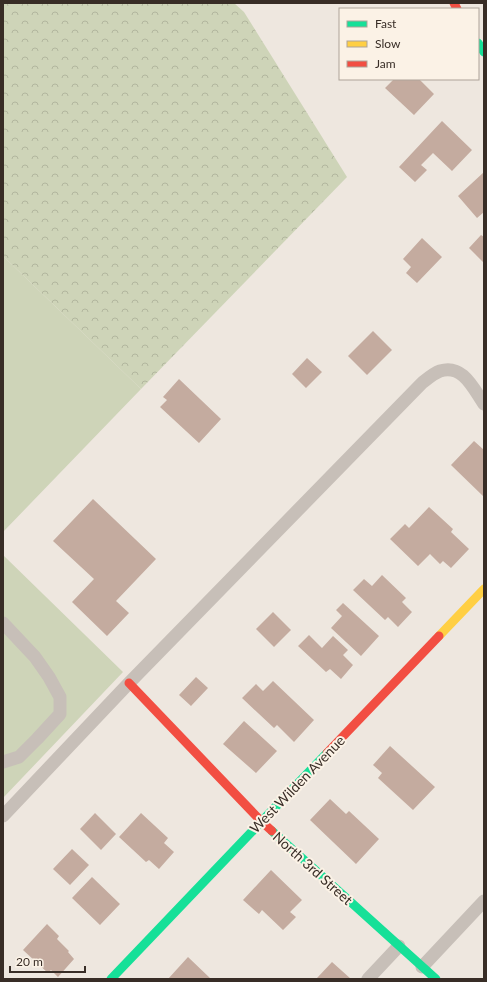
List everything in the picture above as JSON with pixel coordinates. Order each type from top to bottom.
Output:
[{"type":"street","name":"West Wilden Avenue","points":[[115,978],[261,821],[484,589]]},
{"type":"street","name":"North 3rd Street","points":[[129,684],[261,821],[436,979]]},
{"type":"lane","points":[[3,816],[129,684],[422,383],[439,371],[453,369],[462,373],[470,382],[484,404]]},
{"type":"lane","points":[[3,623],[35,657],[49,677],[60,697],[60,714],[38,739],[19,757],[3,762]]},
{"type":"lane","points":[[422,967],[484,901]]},
{"type":"lane","points":[[368,979],[399,946]]},
{"type":"green space","points":[[3,3],[234,3],[244,12],[347,177],[141,389],[3,256]]},
{"type":"green space","points":[[3,256],[141,389],[3,532]]},
{"type":"green space","points":[[3,555],[123,672],[3,798]]},
{"type":"building","points":[[393,80],[420,80],[434,94],[414,115],[385,88]]},
{"type":"building","points":[[442,121],[472,150],[452,171],[433,153],[421,165],[427,170],[415,182],[399,167]]},
{"type":"building","points":[[484,172],[484,212],[477,218],[458,196]]},
{"type":"building","points":[[481,235],[484,237],[484,263],[469,248]]},
{"type":"building","points":[[422,238],[442,257],[417,283],[406,273],[411,267],[403,259]]},
{"type":"building","points":[[373,331],[392,350],[367,375],[348,356]]},
{"type":"building","points":[[307,358],[322,372],[306,388],[292,374]]},
{"type":"building","points":[[179,379],[221,419],[199,443],[160,407],[167,400],[163,397]]},
{"type":"building","points":[[474,441],[484,450],[484,497],[451,465]]},
{"type":"building","points":[[93,499],[156,559],[116,601],[129,613],[107,636],[72,602],[94,579],[53,541]]},
{"type":"building","points":[[429,507],[453,529],[451,532],[469,549],[451,568],[443,561],[440,564],[430,554],[418,566],[390,539],[405,524],[409,528]]},
{"type":"building","points":[[382,575],[406,598],[402,602],[412,612],[398,627],[388,617],[385,620],[353,590],[364,579],[372,586]]},
{"type":"building","points":[[343,603],[379,636],[361,656],[331,628],[342,616],[336,610]]},
{"type":"building","points":[[273,612],[291,630],[274,647],[256,629]]},
{"type":"building","points":[[309,635],[322,648],[333,636],[348,650],[343,655],[353,665],[341,679],[330,669],[326,672],[298,646]]},
{"type":"building","points":[[196,677],[208,688],[191,706],[179,695]]},
{"type":"building","points":[[273,681],[314,720],[294,742],[277,725],[274,728],[242,698],[256,684],[263,691]]},
{"type":"building","points":[[244,721],[277,751],[256,773],[223,744]]},
{"type":"building","points":[[390,746],[435,787],[413,810],[378,778],[382,773],[373,765]]},
{"type":"building","points":[[330,799],[346,814],[349,811],[379,839],[356,864],[310,820]]},
{"type":"building","points":[[95,813],[116,834],[101,850],[80,829]]},
{"type":"building","points":[[141,813],[168,838],[164,843],[174,852],[159,869],[149,860],[146,862],[119,837]]},
{"type":"building","points":[[72,849],[89,865],[70,885],[53,869]]},
{"type":"building","points":[[271,870],[302,900],[290,912],[296,917],[283,930],[262,910],[259,914],[243,900]]},
{"type":"building","points":[[92,877],[120,904],[100,925],[72,898]]},
{"type":"building","points":[[47,924],[59,936],[57,939],[69,951],[68,952],[74,959],[58,977],[51,970],[48,973],[23,950]]},
{"type":"building","points":[[188,957],[211,979],[168,979]]},
{"type":"building","points":[[332,962],[351,979],[317,978]]},
{"type":"traffic: fast","points":[[479,44],[484,52]]},
{"type":"traffic: fast","points":[[111,979],[327,753]]},
{"type":"traffic: fast","points":[[272,831],[436,979]]},
{"type":"traffic: slow","points":[[439,636],[484,589]]},
{"type":"traffic: jam","points":[[454,3],[456,8]]},
{"type":"traffic: jam","points":[[327,753],[439,636]]},
{"type":"traffic: jam","points":[[129,683],[272,831]]}]
